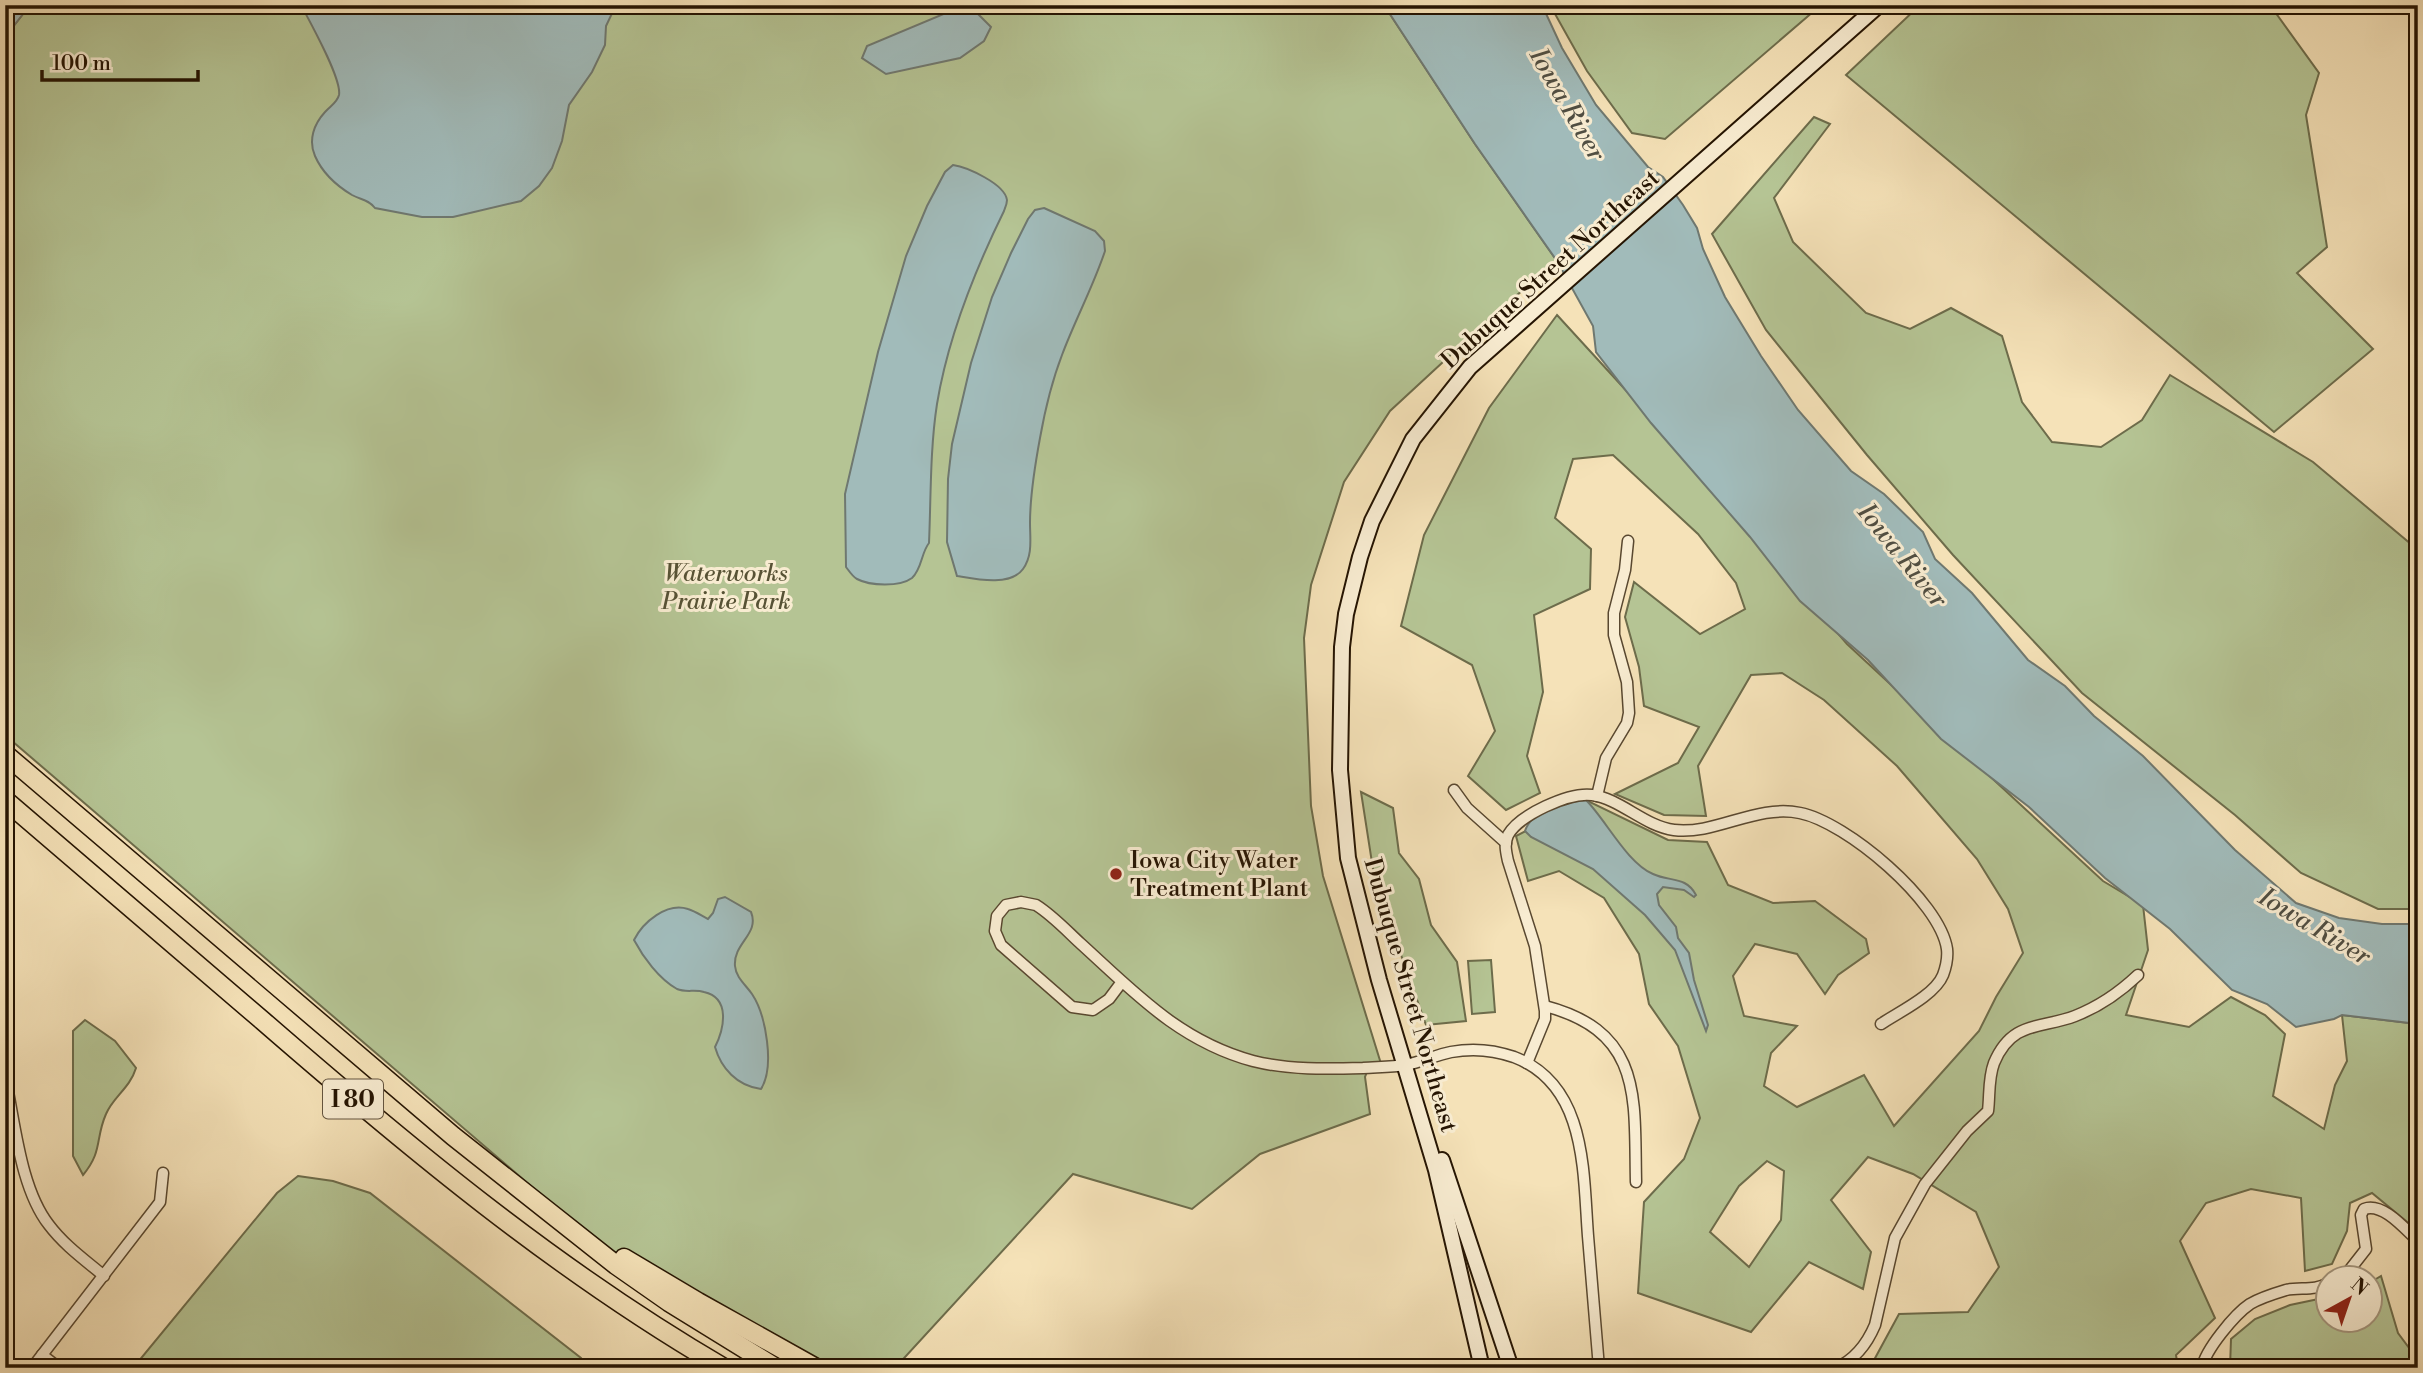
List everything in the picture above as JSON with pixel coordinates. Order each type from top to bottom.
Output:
[{"type":"highway","name":"I 80","points":[[5,754],[453,1136],[616,1265],[669,1302],[776,1368]]},
{"type":"highway","name":"I 80","points":[[5,800],[429,1162],[595,1286],[724,1368]]},
{"type":"highway","points":[[541,1205],[686,1296],[816,1368]]},
{"type":"main road","name":"Dubuque Street Northeast","points":[[1482,1368],[1436,1170],[1356,895],[1347,846],[1340,770],[1342,659],[1346,614],[1360,557],[1372,521],[1413,439],[1470,367],[1879,5]]},
{"type":"main road","points":[[1410,1080],[1444,1166],[1511,1368]]},
{"type":"street","points":[[1597,796],[1606,758],[1627,723],[1629,713],[1627,682],[1614,635],[1614,613],[1625,570],[1628,541]]},
{"type":"street","points":[[1454,790],[1467,807],[1506,844]]},
{"type":"street","points":[[1527,1063],[1545,1019],[1545,1006],[1535,946],[1508,861],[1507,838],[1517,824],[1533,813],[1589,794],[1673,830],[1727,822],[1759,813],[1801,813],[1818,818],[1840,830],[1892,868],[1928,911],[1943,936],[1947,960],[1938,984],[1931,991],[1881,1024]]},
{"type":"street","points":[[1121,983],[1109,999],[1093,1010],[1072,1007],[1001,945],[995,931],[998,916],[1006,905],[1021,902],[1036,905],[1168,1022],[1213,1046],[1252,1060],[1290,1068],[1325,1069],[1406,1065],[1464,1050],[1500,1053],[1527,1063],[1555,1084],[1573,1120],[1579,1148],[1599,1368]]},
{"type":"street","points":[[1836,1368],[1853,1358],[1869,1338],[1875,1325],[1895,1238],[1919,1194],[1956,1143],[1988,1111],[1990,1079],[1999,1053],[2022,1030],[2038,1024],[2064,1020],[2089,1010],[2121,991],[2138,975]]},
{"type":"street","points":[[1545,1006],[1581,1018],[1607,1039],[1622,1060],[1633,1090],[1636,1182]]},
{"type":"street","points":[[5,1077],[28,1188],[37,1209],[64,1242],[104,1276]]},
{"type":"street","points":[[32,1368],[160,1202],[163,1173]]},
{"type":"street","points":[[2354,1264],[2366,1249],[2361,1215],[2364,1209],[2369,1207],[2378,1209],[2418,1241]]},
{"type":"street","points":[[2202,1368],[2203,1359],[2217,1337],[2250,1304],[2287,1290],[2314,1286]]},
{"type":"street","points":[[43,1355],[59,1368]]},
{"type":"green space","name":"Waterworks Prairie Park","points":[[30,5],[1384,5],[1475,144],[1557,261],[1390,411],[1344,482],[1311,585],[1304,638],[1311,806],[1323,876],[1382,1067],[1369,1067],[1365,1077],[1370,1114],[1260,1154],[1192,1209],[1073,1174],[895,1368],[837,1368],[797,1358],[594,1240],[5,735],[5,37]]},
{"type":"green space","points":[[1550,5],[1821,5],[1665,139],[1632,133],[1587,71]]},
{"type":"green space","points":[[1920,5],[2270,5],[2319,73],[2306,115],[2327,247],[2297,273],[2373,349],[2274,432],[1846,75]]},
{"type":"green space","points":[[1814,117],[1830,124],[1774,198],[1793,242],[1866,313],[1910,329],[1951,308],[2002,336],[2022,402],[2052,442],[2101,447],[2142,420],[2170,375],[2313,462],[2418,550],[2418,909],[2378,909],[2301,873],[2235,815],[2082,693],[1953,555],[1867,455],[1766,330],[1712,234]]},
{"type":"green space","points":[[1557,315],[1686,456],[1847,644],[2103,881],[2143,905],[2148,950],[2126,1015],[2189,1027],[2231,997],[2265,1015],[2285,1034],[2273,1096],[2324,1129],[2335,1085],[2347,1061],[2342,1015],[2418,1024],[2418,1231],[2372,1193],[2350,1203],[2347,1231],[2332,1264],[2314,1264],[2314,1269],[2305,1271],[2301,1198],[2251,1189],[2206,1203],[2180,1241],[2215,1318],[2176,1355],[2178,1368],[1865,1368],[1874,1360],[1899,1314],[1968,1312],[1999,1267],[1976,1212],[1913,1174],[1868,1157],[1831,1200],[1871,1252],[1863,1289],[1809,1262],[1751,1332],[1638,1293],[1644,1202],[1684,1159],[1700,1118],[1678,1046],[1649,1004],[1639,954],[1604,898],[1559,871],[1528,881],[1516,836],[1586,800],[1668,840],[1707,842],[1728,885],[1773,903],[1815,901],[1866,939],[1869,953],[1838,975],[1825,994],[1797,954],[1755,944],[1733,976],[1744,1016],[1797,1026],[1771,1053],[1764,1086],[1797,1107],[1864,1075],[1894,1126],[1979,1031],[2023,953],[2008,909],[1977,859],[1897,766],[1824,700],[1782,673],[1751,675],[1698,766],[1706,816],[1664,815],[1615,794],[1678,763],[1699,727],[1644,706],[1639,667],[1625,617],[1634,582],[1700,634],[1745,609],[1736,583],[1698,534],[1613,455],[1573,459],[1555,518],[1591,549],[1590,589],[1534,615],[1543,692],[1527,756],[1540,793],[1506,810],[1468,776],[1495,731],[1472,665],[1401,626],[1424,535],[1489,408]],"holes":[[[1767,1161],[1784,1171],[1781,1220],[1749,1267],[1710,1232],[1739,1186]]]},
{"type":"green space","points":[[1361,792],[1393,808],[1399,853],[1419,879],[1431,925],[1457,962],[1466,1021],[1426,1025],[1375,882]]},
{"type":"green space","points":[[1491,960],[1495,1012],[1472,1014],[1468,961]]},
{"type":"green space","points":[[85,1020],[115,1041],[136,1068],[106,1114],[96,1152],[83,1175],[73,1156],[73,1031]]},
{"type":"green space","points":[[298,1176],[333,1181],[370,1193],[581,1358],[588,1368],[133,1368],[277,1193]]},
{"type":"green space","points":[[2384,1286],[2398,1333],[2418,1360],[2418,1368],[2230,1368],[2231,1339],[2255,1319],[2290,1305],[2314,1300],[2314,1334],[2384,1334]]},
{"type":"water","points":[[5,5],[30,5],[5,37]]},
{"type":"water","points":[[301,5],[616,5],[606,26],[605,45],[592,72],[569,105],[562,141],[552,168],[539,186],[521,201],[453,217],[422,217],[375,208],[341,187],[318,162],[312,144],[313,132],[321,117],[338,98],[339,87]]},
{"type":"water","name":"Iowa River","points":[[1384,5],[1542,5],[1562,48],[1596,105],[1648,167],[1663,177],[1683,205],[1697,228],[1703,249],[1725,297],[1798,410],[1851,471],[1884,494],[1923,532],[1935,559],[1972,593],[2028,660],[2065,686],[2094,716],[2143,756],[2235,850],[2296,903],[2339,918],[2382,924],[2418,924],[2418,1024],[2342,1015],[2296,1027],[2267,1004],[2232,990],[2170,929],[2105,878],[2029,807],[1941,739],[1868,660],[1800,601],[1750,537],[1651,423],[1596,352],[1593,326],[1557,261],[1475,144]]},
{"type":"water","points":[[953,10],[978,14],[991,27],[984,41],[960,58],[886,74],[862,58],[867,46]]},
{"type":"water","points":[[953,165],[993,182],[1005,194],[1007,203],[963,305],[942,379],[933,438],[929,543],[912,578],[893,584],[869,583],[856,578],[846,567],[845,494],[878,352],[906,256],[927,206],[945,172]]},
{"type":"water","points":[[1044,208],[1095,231],[1104,241],[1105,251],[1062,355],[1049,396],[1033,480],[1030,547],[1026,564],[1017,575],[1001,580],[957,576],[947,542],[948,479],[952,444],[971,363],[992,297],[1011,253],[1028,219],[1035,210]]},
{"type":"water","points":[[1586,800],[1634,861],[1653,874],[1682,882],[1696,895],[1694,897],[1684,890],[1663,887],[1657,894],[1659,905],[1676,927],[1678,938],[1689,953],[1708,1025],[1706,1031],[1675,950],[1645,915],[1593,869],[1531,837],[1525,831],[1529,823],[1542,812]]},
{"type":"water","points":[[725,897],[751,912],[753,920],[735,958],[735,966],[739,978],[757,1003],[765,1027],[768,1055],[761,1089],[737,1080],[721,1062],[715,1047],[721,1032],[723,1015],[722,1007],[713,995],[680,990],[670,985],[652,967],[634,940],[650,920],[664,911],[672,908],[688,909],[708,919],[718,899]]},
{"type":"place","name":"Iowa City Water Treatment Plant","points":[[1116,874]]}]
